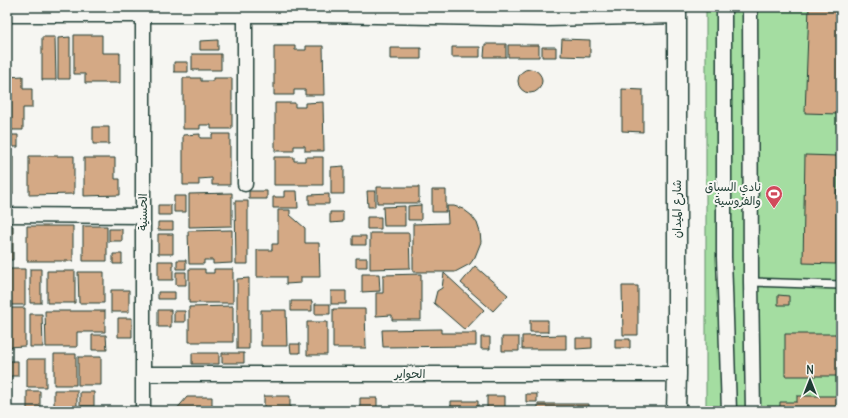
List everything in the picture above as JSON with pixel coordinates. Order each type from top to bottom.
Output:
[{"type":"street","points":[[724,7],[724,257],[729,411]]},
{"type":"street","points":[[750,7],[750,282],[753,411]]},
{"type":"street","points":[[12,11],[245,13],[321,10],[546,12],[677,11]]},
{"type":"street","name":"شارع الميدان","points":[[676,411],[677,11]]},
{"type":"street","name":"الحسنية","points":[[143,13],[143,411]]},
{"type":"street","points":[[245,13],[245,184]]},
{"type":"street","points":[[7,215],[143,216]]},
{"type":"street","name":"الحواير","points":[[143,374],[677,374]]},
{"type":"lane","points":[[750,282],[841,285]]},
{"type":"green space","name":"نادي السباق والفروسية","points":[[706,7],[841,7],[841,411],[706,411]]},
{"type":"building","points":[[809,7],[841,7],[838,114],[805,113]]},
{"type":"building","points":[[74,35],[102,35],[102,53],[120,53],[120,83],[85,83],[85,74],[74,74]]},
{"type":"building","points":[[42,37],[55,37],[56,80],[42,80]]},
{"type":"building","points":[[70,37],[70,79],[58,79],[58,38]]},
{"type":"building","points":[[562,39],[590,40],[590,57],[561,56]]},
{"type":"building","points":[[218,40],[218,50],[200,50],[200,41]]},
{"type":"building","points":[[485,44],[506,44],[506,57],[484,57]]},
{"type":"building","points":[[508,45],[539,45],[539,57],[508,57]]},
{"type":"building","points":[[274,46],[295,46],[295,50],[306,50],[306,46],[323,46],[324,95],[305,95],[305,90],[294,90],[294,95],[274,95]]},
{"type":"building","points":[[452,47],[480,47],[480,57],[452,57]]},
{"type":"building","points":[[542,47],[556,47],[556,57],[542,57]]},
{"type":"building","points":[[390,48],[421,48],[421,59],[390,59]]},
{"type":"building","points":[[192,54],[221,54],[221,70],[192,70]]},
{"type":"building","points":[[174,62],[188,62],[188,72],[174,72]]},
{"type":"building","points":[[530,69],[538,73],[542,81],[538,89],[530,93],[522,89],[518,81],[522,73]]},
{"type":"building","points":[[23,76],[23,89],[32,89],[32,108],[23,108],[23,130],[7,130],[7,77]]},
{"type":"building","points":[[183,78],[201,78],[201,81],[213,81],[213,78],[232,78],[232,129],[211,129],[211,125],[200,125],[200,129],[183,129]]},
{"type":"building","points":[[622,89],[643,90],[643,132],[622,131]]},
{"type":"building","points":[[323,102],[324,151],[305,151],[305,146],[294,146],[294,151],[275,151],[275,103],[295,103],[295,107],[305,107],[305,103]]},
{"type":"building","points":[[93,127],[109,127],[109,144],[93,144]]},
{"type":"building","points":[[200,134],[200,138],[212,138],[212,134],[230,134],[230,185],[212,185],[212,178],[199,179],[199,185],[183,185],[183,135]]},
{"type":"building","points":[[7,135],[18,135],[18,147],[7,147]]},
{"type":"building","points":[[805,155],[837,156],[836,264],[803,263]]},
{"type":"building","points":[[29,156],[74,156],[74,194],[29,195]]},
{"type":"building","points":[[7,157],[13,157],[13,194],[7,194]]},
{"type":"building","points":[[274,157],[294,157],[294,161],[305,161],[305,157],[323,157],[323,185],[274,185]]},
{"type":"building","points":[[84,158],[115,158],[115,179],[120,179],[120,195],[84,196]]},
{"type":"building","points":[[344,166],[344,194],[331,194],[331,167]]},
{"type":"building","points":[[377,187],[419,187],[419,203],[377,203]]},
{"type":"building","points":[[432,190],[446,190],[446,212],[432,212]]},
{"type":"building","points":[[249,191],[267,191],[267,199],[249,199]]},
{"type":"building","points":[[284,191],[297,191],[298,208],[273,208],[273,197],[284,197]]},
{"type":"building","points":[[367,191],[375,191],[375,207],[368,207]]},
{"type":"building","points":[[232,193],[232,226],[189,227],[189,194]]},
{"type":"building","points":[[329,194],[329,204],[309,204],[309,195]]},
{"type":"building","points":[[174,196],[186,196],[186,212],[174,212]]},
{"type":"building","points":[[235,201],[248,201],[248,264],[236,264]]},
{"type":"building","points":[[158,205],[171,205],[171,215],[158,215]]},
{"type":"building","points":[[421,205],[421,220],[408,220],[408,206]]},
{"type":"building","points":[[405,206],[405,226],[384,226],[383,207]]},
{"type":"building","points":[[447,206],[454,206],[463,209],[471,215],[477,223],[481,242],[475,257],[470,264],[455,272],[413,272],[413,224],[448,223]]},
{"type":"building","points":[[278,210],[290,210],[290,215],[305,228],[305,243],[319,243],[320,277],[301,277],[301,283],[286,284],[286,277],[257,277],[257,250],[272,250],[272,244],[278,244]]},
{"type":"building","points":[[330,212],[343,212],[343,222],[330,223]]},
{"type":"building","points":[[367,217],[381,217],[381,229],[367,229]]},
{"type":"building","points":[[158,222],[173,222],[173,230],[158,230]]},
{"type":"building","points":[[7,226],[13,226],[13,260],[7,260]]},
{"type":"building","points":[[27,226],[73,226],[73,261],[27,261]]},
{"type":"building","points":[[83,226],[107,226],[107,261],[83,261]]},
{"type":"building","points":[[109,229],[122,229],[122,241],[109,241]]},
{"type":"building","points":[[232,230],[232,263],[213,264],[213,260],[204,260],[204,264],[189,264],[188,231]]},
{"type":"building","points":[[370,233],[409,233],[410,268],[370,269]]},
{"type":"building","points":[[158,234],[173,234],[173,254],[158,254]]},
{"type":"building","points":[[353,236],[366,236],[366,245],[353,245]]},
{"type":"building","points":[[113,254],[122,254],[122,264],[113,264]]},
{"type":"building","points":[[356,258],[367,258],[367,267],[356,267]]},
{"type":"building","points":[[177,260],[186,260],[186,269],[177,269]]},
{"type":"building","points":[[158,261],[173,261],[173,280],[158,280]]},
{"type":"building","points":[[475,266],[508,295],[493,311],[461,283]]},
{"type":"building","points":[[7,269],[25,269],[25,305],[7,305]]},
{"type":"building","points":[[30,269],[41,269],[41,303],[30,303]]},
{"type":"building","points":[[189,269],[205,269],[205,273],[214,273],[214,269],[233,269],[233,303],[189,303]]},
{"type":"building","points":[[47,271],[75,271],[75,303],[47,303]]},
{"type":"building","points":[[78,272],[104,272],[104,303],[79,303]]},
{"type":"building","points":[[176,272],[186,272],[186,285],[176,285]]},
{"type":"building","points":[[444,273],[484,310],[465,330],[434,303],[437,291],[442,288]]},
{"type":"building","points":[[362,274],[379,274],[380,291],[362,292]]},
{"type":"building","points":[[421,274],[421,320],[392,320],[392,315],[376,316],[376,293],[383,293],[383,275]]},
{"type":"building","points":[[249,278],[249,349],[237,349],[237,279]]},
{"type":"building","points":[[622,286],[638,286],[638,335],[623,335]]},
{"type":"building","points":[[111,290],[129,290],[129,312],[111,312]]},
{"type":"building","points":[[331,291],[346,291],[346,304],[331,304]]},
{"type":"building","points":[[158,292],[175,292],[175,299],[158,299]]},
{"type":"building","points":[[778,295],[789,296],[789,305],[778,305]]},
{"type":"building","points":[[291,301],[312,301],[312,311],[291,311]]},
{"type":"building","points":[[315,304],[330,304],[330,314],[315,314]]},
{"type":"building","points":[[233,306],[233,342],[189,342],[189,307]]},
{"type":"building","points":[[7,308],[25,308],[25,346],[7,347]]},
{"type":"building","points":[[333,309],[365,309],[366,348],[333,348]]},
{"type":"building","points":[[158,310],[171,310],[171,327],[158,327]]},
{"type":"building","points":[[261,310],[286,310],[287,346],[261,346]]},
{"type":"building","points":[[45,311],[105,311],[105,332],[77,332],[77,347],[46,347]]},
{"type":"building","points":[[174,311],[185,311],[185,322],[174,322]]},
{"type":"building","points":[[30,314],[42,314],[43,347],[30,347]]},
{"type":"building","points":[[118,318],[132,318],[132,337],[118,337]]},
{"type":"building","points":[[530,320],[548,320],[548,332],[530,332]]},
{"type":"building","points":[[307,322],[327,322],[327,355],[307,355]]},
{"type":"building","points":[[441,329],[441,333],[476,333],[476,346],[383,347],[382,330]]},
{"type":"building","points":[[785,334],[841,334],[841,376],[785,376]]},
{"type":"building","points":[[92,335],[106,335],[107,350],[92,350]]},
{"type":"building","points":[[566,335],[566,349],[522,349],[522,336]]},
{"type":"building","points":[[481,337],[490,337],[490,349],[481,349]]},
{"type":"building","points":[[502,337],[519,337],[519,351],[502,351]]},
{"type":"building","points":[[576,338],[592,338],[592,348],[576,349]]},
{"type":"building","points":[[615,339],[630,339],[630,348],[615,348]]},
{"type":"building","points":[[290,344],[300,344],[300,353],[291,353]]},
{"type":"building","points":[[192,353],[219,353],[219,364],[192,364]]},
{"type":"building","points":[[222,353],[244,353],[244,363],[222,363]]},
{"type":"building","points":[[54,354],[76,354],[76,385],[54,385]]},
{"type":"building","points":[[78,357],[101,357],[101,385],[78,385]]},
{"type":"building","points":[[27,359],[46,359],[46,387],[27,387]]},
{"type":"building","points":[[7,361],[18,361],[18,376],[11,376],[11,401],[7,401]]},
{"type":"building","points":[[54,390],[77,390],[77,411],[54,411]]},
{"type":"building","points":[[27,391],[40,391],[40,411],[27,411]]},
{"type":"building","points":[[80,392],[94,392],[94,406],[80,406]]},
{"type":"building","points":[[526,394],[537,394],[537,402],[526,402]]},
{"type":"building","points":[[264,396],[290,396],[290,408],[264,409]]},
{"type":"building","points":[[487,396],[505,396],[505,409],[487,409]]},
{"type":"building","points":[[797,396],[841,396],[841,411],[780,411],[780,402],[797,402]]},
{"type":"building","points":[[187,397],[212,397],[212,411],[175,411]]},
{"type":"building","points":[[360,398],[377,398],[377,411],[360,411]]},
{"type":"building","points":[[451,401],[478,401],[478,411],[451,411]]},
{"type":"building","points":[[538,404],[589,404],[589,411],[538,411]]},
{"type":"place","name":"نادي السباق والفروسية","points":[[774,209]]}]
